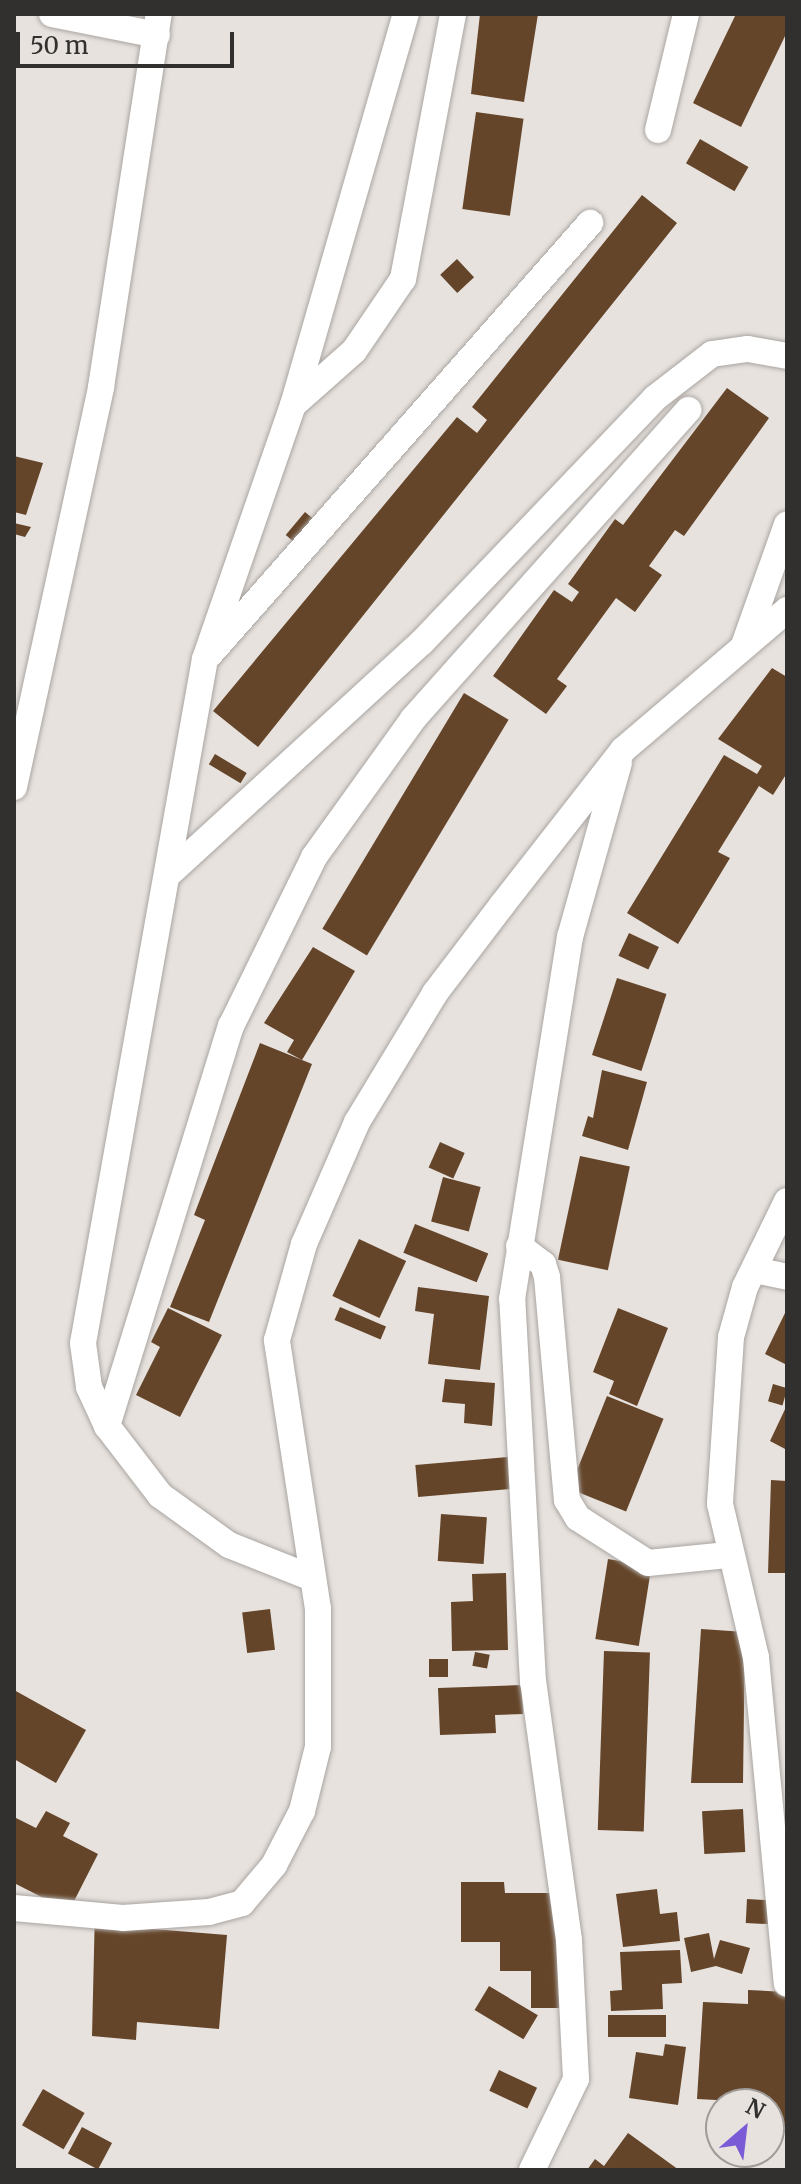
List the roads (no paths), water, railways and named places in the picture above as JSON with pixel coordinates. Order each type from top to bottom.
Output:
[{"type":"street","points":[[14,787],[101,387],[158,25],[52,14]]},
{"type":"street","points":[[312,1578],[200,1527],[160,1495],[107,1426],[89,1387],[83,1343],[171,872],[205,659],[293,405],[406,14]]},
{"type":"street","points":[[293,405],[354,351],[403,279],[453,14]]},
{"type":"street","points":[[658,130],[686,14]]},
{"type":"street","points":[[205,659],[590,223]]},
{"type":"street","points":[[171,872],[422,642],[665,389],[721,351],[787,356]]},
{"type":"street","points":[[107,1426],[231,1026],[314,857],[413,719],[688,410]]},
{"type":"street","points":[[744,645],[787,524]]},
{"type":"street","points":[[14,1908],[123,1918],[242,1903],[274,1865],[302,1811],[318,1747],[312,1578],[280,1382],[283,1299],[357,1122],[435,993],[623,750],[787,610]]},
{"type":"street","points":[[532,2170],[576,2079],[569,1940],[533,1682],[512,1299],[570,937],[623,750]]},
{"type":"street","points":[[787,1201],[755,1270],[731,1337],[720,1504],[728,1555],[756,1658],[787,1984]]},
{"type":"street","points":[[519,1246],[543,1264],[547,1277],[567,1500],[578,1518],[648,1563],[728,1555]]},
{"type":"street","points":[[755,1270],[787,1277]]}]
